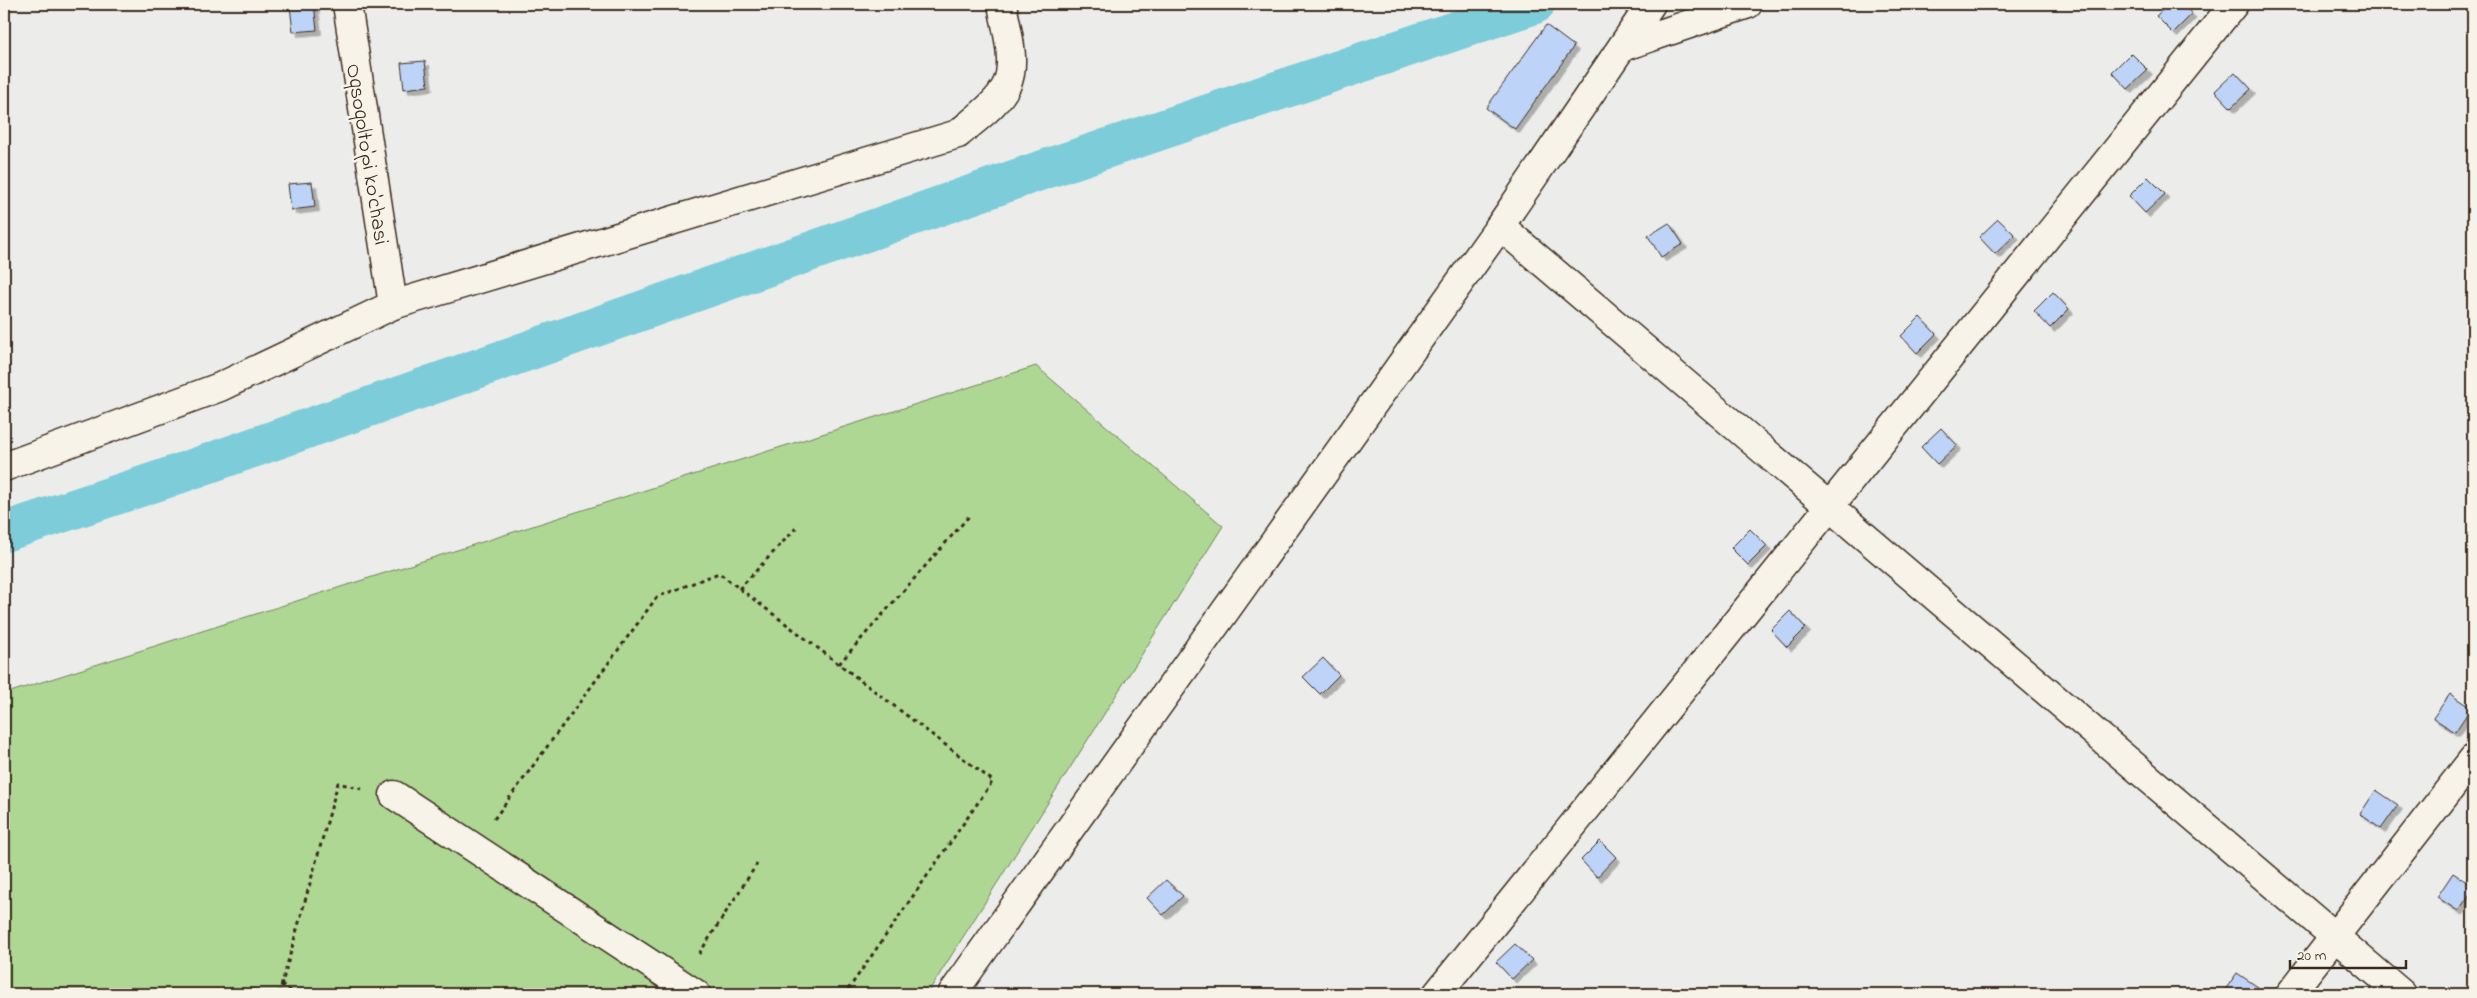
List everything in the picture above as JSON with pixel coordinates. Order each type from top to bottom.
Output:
[{"type":"street","name":"Oqsoqolto'pi ko'chasi","points":[[347,4],[393,305]]},
{"type":"street","points":[[4,467],[220,387],[393,305],[958,134],[991,105],[1007,85],[1011,63],[1002,4]]},
{"type":"street","points":[[952,994],[1500,226],[1651,4]]},
{"type":"street","points":[[1622,47],[1748,4]]},
{"type":"street","points":[[1436,994],[1830,508],[2234,4]]},
{"type":"street","points":[[1500,226],[2402,994]]},
{"type":"street","points":[[2290,994],[2473,759]]},
{"type":"street","points":[[394,795],[687,989]]},
{"type":"path","points":[[839,664],[971,514]]},
{"type":"path","points":[[739,589],[796,528]]},
{"type":"path","points":[[473,848],[657,597],[719,573],[993,781],[845,994]]},
{"type":"path","points":[[279,994],[338,783],[394,795]]},
{"type":"path","points":[[687,989],[757,864]]},
{"type":"path","points":[[281,985],[296,994]]},
{"type":"green space","points":[[1036,366],[1223,526],[927,994],[4,994],[4,694]]},
{"type":"building","points":[[314,4],[317,30],[293,32],[290,6]]},
{"type":"building","points":[[2169,4],[2182,4],[2192,14],[2173,33],[2156,16]]},
{"type":"building","points":[[1546,25],[1574,46],[1515,129],[1486,108]]},
{"type":"building","points":[[2131,53],[2148,70],[2128,89],[2112,72]]},
{"type":"building","points":[[425,61],[428,86],[404,89],[401,63]]},
{"type":"building","points":[[2235,72],[2251,89],[2231,108],[2215,91]]},
{"type":"building","points":[[2148,177],[2165,194],[2145,213],[2129,196]]},
{"type":"building","points":[[312,182],[315,207],[291,210],[288,184]]},
{"type":"building","points":[[1998,219],[2015,235],[1995,254],[1979,237]]},
{"type":"building","points":[[1669,223],[1683,244],[1661,257],[1648,236]]},
{"type":"building","points":[[2053,292],[2069,309],[2050,328],[2034,311]]},
{"type":"building","points":[[1920,317],[1936,334],[1917,353],[1901,336]]},
{"type":"building","points":[[1941,428],[1957,445],[1937,464],[1921,447]]},
{"type":"building","points":[[1750,529],[1767,546],[1748,565],[1731,548]]},
{"type":"building","points":[[1790,611],[1806,628],[1787,647],[1771,630]]},
{"type":"building","points":[[1323,658],[1339,675],[1320,694],[1303,677]]},
{"type":"building","points":[[2450,694],[2471,708],[2455,732],[2433,718]]},
{"type":"building","points":[[2376,790],[2398,805],[2381,829],[2360,814]]},
{"type":"building","points":[[1600,841],[1616,857],[1597,877],[1581,860]]},
{"type":"building","points":[[2453,873],[2473,886],[2473,890],[2458,911],[2437,897]]},
{"type":"building","points":[[1166,880],[1183,896],[1163,915],[1147,898]]},
{"type":"building","points":[[1515,944],[1532,960],[1512,979],[1496,962]]},
{"type":"building","points":[[2237,973],[2258,987],[2254,994],[2222,994]]},
{"type":"waterway","points":[[4,532],[164,479],[1019,178],[1535,4]]}]
